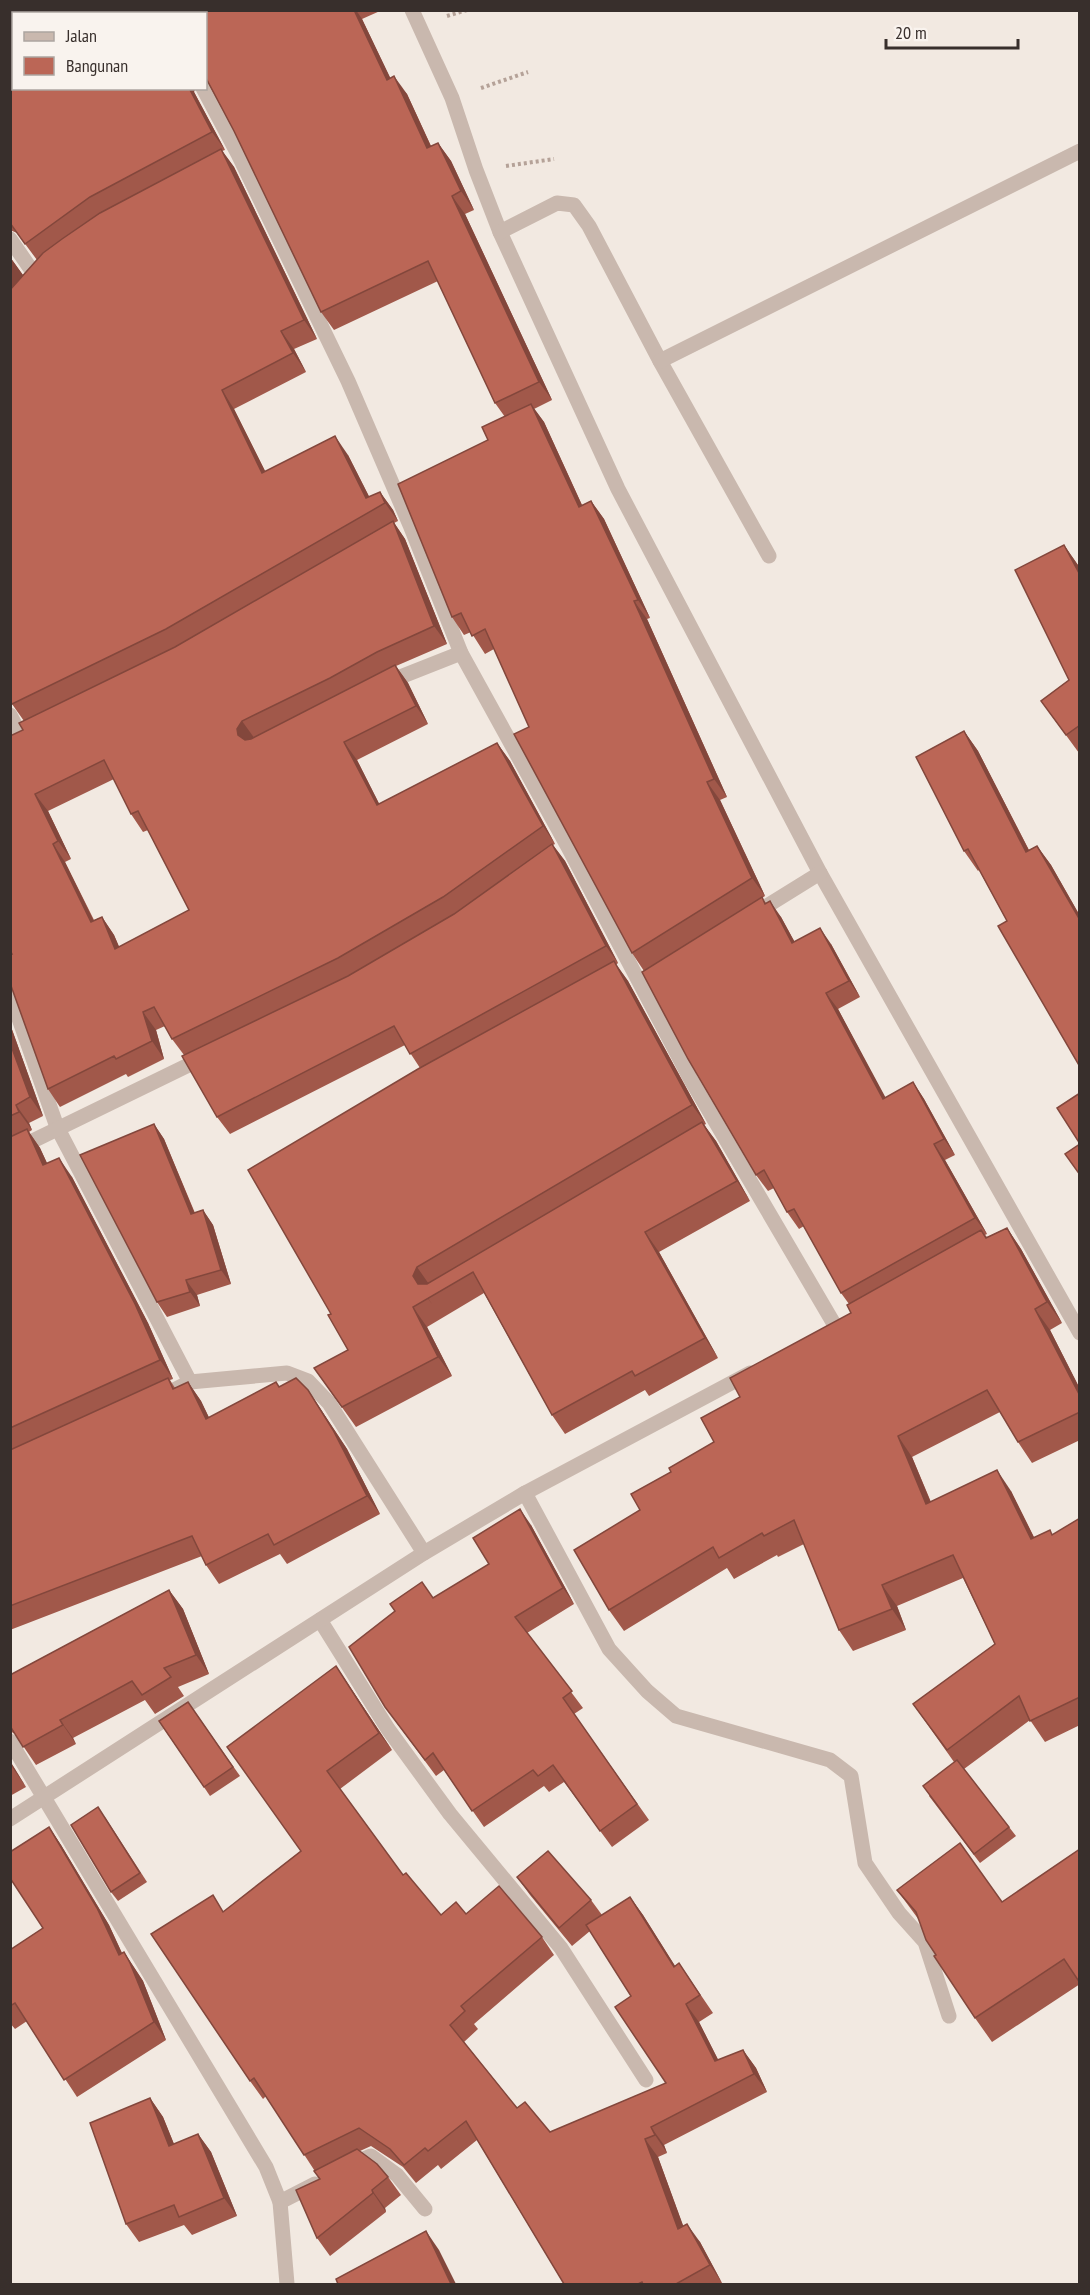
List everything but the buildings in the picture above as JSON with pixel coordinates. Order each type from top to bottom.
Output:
[{"type":"street","points":[[412,10],[452,98],[476,170],[501,232],[618,489],[820,873],[1013,1230],[1080,1332]]},
{"type":"street","points":[[204,90],[233,157],[348,381],[405,528],[460,653],[627,970],[647,981],[713,1131],[837,1328]]},
{"type":"street","points":[[660,361],[1080,151]]},
{"type":"street","points":[[501,232],[556,202],[574,205],[589,226],[660,361],[769,556]]},
{"type":"street","points":[[10,239],[37,278]]},
{"type":"street","points":[[28,292],[49,264]]},
{"type":"street","points":[[375,688],[394,678],[460,653]]},
{"type":"street","points":[[10,715],[21,736]]},
{"type":"street","points":[[741,922],[820,873]]},
{"type":"street","points":[[10,993],[57,1127],[190,1382]]},
{"type":"street","points":[[10,1152],[57,1127],[217,1051]]},
{"type":"street","points":[[10,1820],[424,1553],[525,1493],[766,1365]]},
{"type":"street","points":[[158,1397],[190,1382],[287,1373],[308,1381],[329,1403],[424,1553]]},
{"type":"street","points":[[525,1493],[609,1649],[647,1691],[676,1716],[830,1760],[851,1776],[865,1863],[899,1913],[925,1942],[949,2016]]},
{"type":"street","points":[[320,1620],[388,1729],[450,1814],[561,1948],[646,2080]]},
{"type":"street","points":[[10,1742],[266,2167],[280,2202],[287,2284]]},
{"type":"street","points":[[280,2202],[371,2156],[397,2175],[424,2209]]},
{"type":"path","points":[[456,13],[467,10]]},
{"type":"path","points":[[488,86],[528,72]]},
{"type":"path","points":[[507,166],[554,159]]}]
